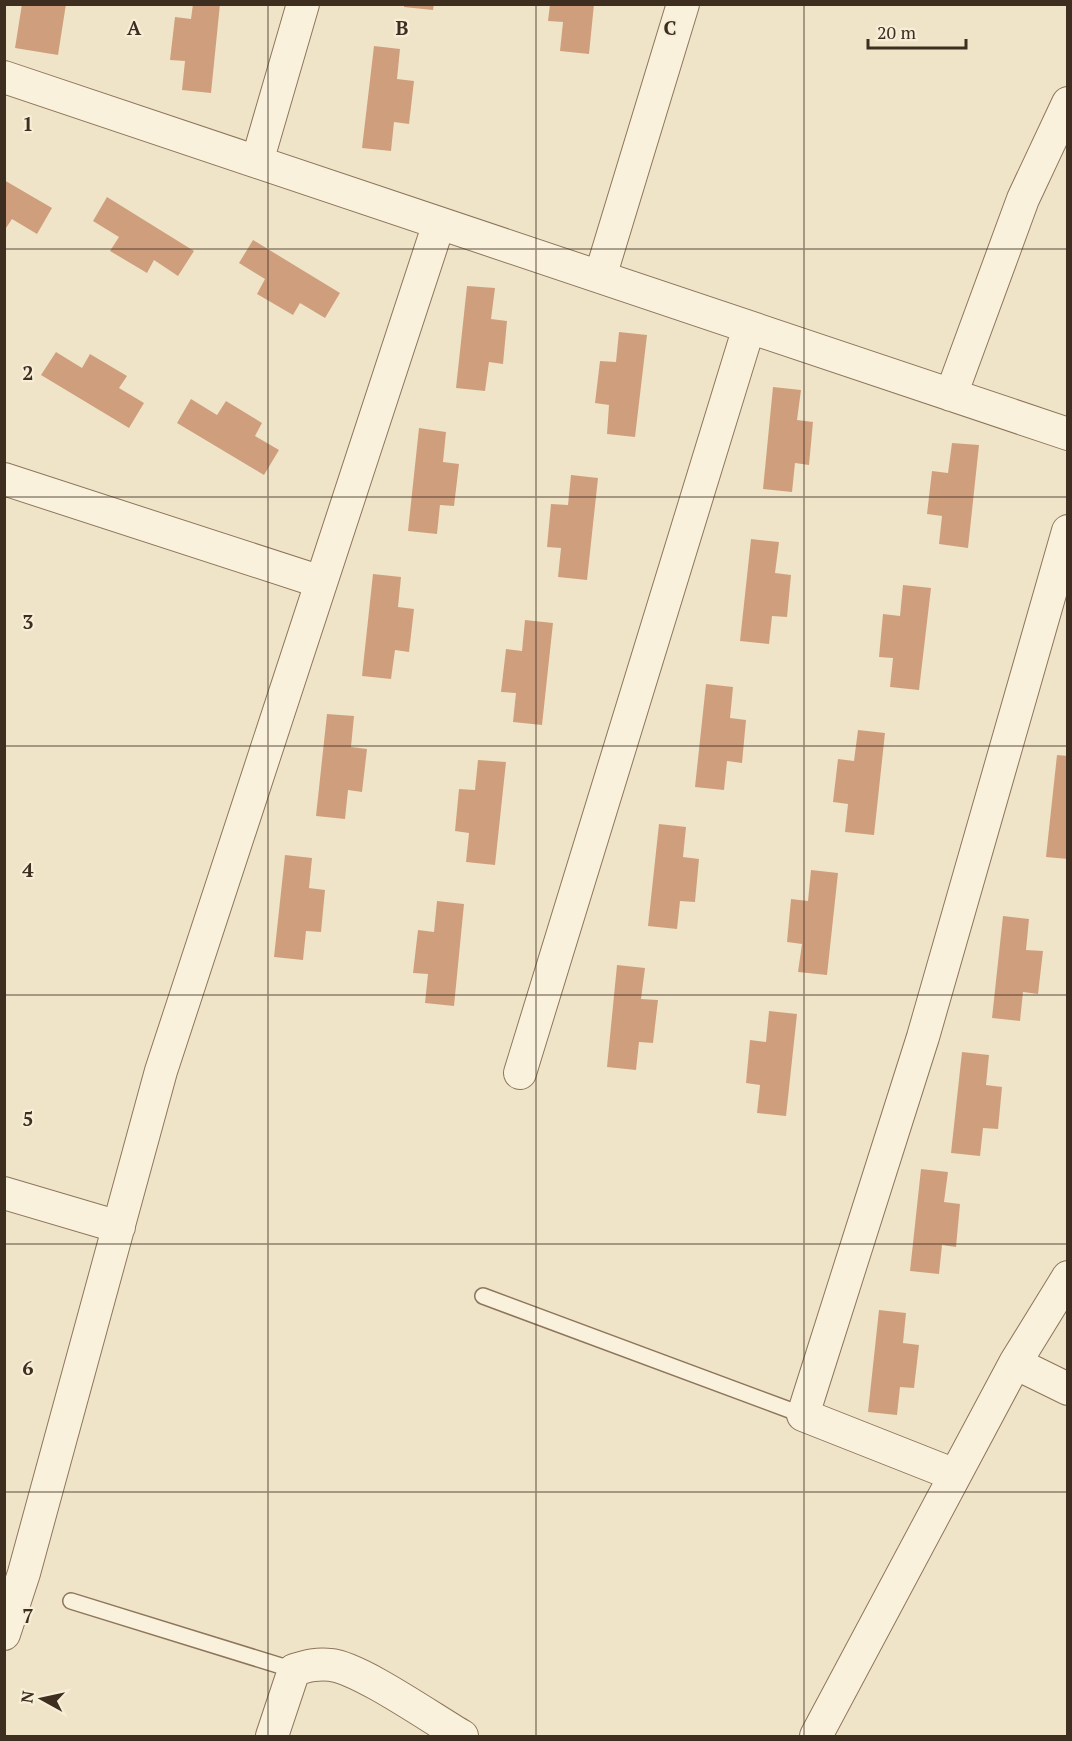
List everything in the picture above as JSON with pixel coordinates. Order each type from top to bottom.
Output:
[{"type":"street","points":[[257,162],[303,4]]},
{"type":"street","points":[[600,277],[682,4]]},
{"type":"street","points":[[4,77],[1068,434]]},
{"type":"street","points":[[951,395],[1023,199],[1068,103]]},
{"type":"street","points":[[4,1634],[24,1574],[161,1071],[438,223]]},
{"type":"street","points":[[520,1073],[749,327]]},
{"type":"street","points":[[4,479],[321,582]]},
{"type":"street","points":[[955,1475],[803,1415],[923,1037],[1068,531]]},
{"type":"street","points":[[4,1193],[119,1227]]},
{"type":"street","points":[[816,1737],[1015,1363],[1068,1277]]},
{"type":"street","points":[[1015,1363],[1068,1389]]},
{"type":"street","points":[[272,1737],[294,1670],[310,1664],[333,1665],[366,1679],[462,1737]]},
{"type":"lane","points":[[483,1296],[803,1415]]},
{"type":"lane","points":[[71,1601],[294,1670]]},
{"type":"building","points":[[22,4],[66,4],[58,55],[15,48]]},
{"type":"building","points":[[193,4],[220,4],[211,93],[182,90],[185,61],[170,60],[175,17],[191,19]]},
{"type":"building","points":[[404,4],[434,4],[433,10],[404,7]]},
{"type":"building","points":[[550,4],[594,4],[589,54],[560,51],[563,22],[548,21]]},
{"type":"building","points":[[374,46],[400,49],[397,79],[414,81],[409,124],[394,122],[391,151],[362,148]]},
{"type":"building","points":[[4,180],[52,208],[37,234],[12,219],[4,231]]},
{"type":"building","points":[[107,197],[194,251],[178,276],[154,260],[147,273],[110,251],[119,237],[93,221]]},
{"type":"building","points":[[253,240],[340,293],[325,318],[300,303],[293,315],[257,294],[265,279],[239,263]]},
{"type":"building","points":[[467,286],[495,288],[491,319],[507,321],[503,364],[489,362],[485,391],[456,388]]},
{"type":"building","points":[[619,332],[647,335],[635,437],[607,434],[609,405],[595,403],[600,361],[616,362]]},
{"type":"building","points":[[56,352],[82,368],[90,354],[127,376],[119,388],[144,403],[129,428],[41,375]]},
{"type":"building","points":[[773,387],[801,390],[797,420],[813,422],[809,465],[795,463],[792,492],[763,489]]},
{"type":"building","points":[[191,399],[217,415],[226,401],[262,423],[255,436],[279,450],[264,475],[177,423]]},
{"type":"building","points":[[419,428],[446,432],[443,462],[459,464],[454,506],[440,505],[437,534],[408,531]]},
{"type":"building","points":[[952,443],[979,445],[968,548],[939,544],[942,516],[927,514],[932,471],[948,473]]},
{"type":"building","points":[[571,475],[598,478],[587,580],[558,577],[561,548],[547,547],[551,504],[568,505]]},
{"type":"building","points":[[751,539],[779,542],[775,573],[791,575],[787,617],[772,616],[769,644],[740,641]]},
{"type":"building","points":[[373,574],[401,577],[398,607],[414,609],[409,652],[395,650],[391,679],[362,676]]},
{"type":"building","points":[[903,585],[931,588],[919,690],[890,687],[893,658],[879,657],[883,614],[900,616]]},
{"type":"building","points":[[525,620],[553,623],[542,725],[513,722],[516,693],[501,692],[506,649],[522,651]]},
{"type":"building","points":[[706,684],[733,687],[730,718],[746,720],[742,763],[727,761],[724,790],[695,787]]},
{"type":"building","points":[[327,714],[354,716],[351,747],[367,749],[362,792],[348,790],[345,819],[316,816]]},
{"type":"building","points":[[858,730],[885,733],[874,835],[845,832],[848,804],[833,802],[838,759],[854,761]]},
{"type":"building","points":[[1057,755],[1068,756],[1068,859],[1046,857]]},
{"type":"building","points":[[478,760],[506,762],[495,865],[466,862],[469,833],[455,831],[459,789],[475,790]]},
{"type":"building","points":[[659,824],[686,827],[683,857],[699,859],[695,902],[680,901],[677,929],[648,926]]},
{"type":"building","points":[[285,855],[312,858],[309,888],[325,890],[321,932],[306,931],[303,960],[274,957]]},
{"type":"building","points":[[811,870],[838,873],[827,975],[798,972],[802,944],[787,942],[791,899],[808,901]]},
{"type":"building","points":[[437,901],[464,904],[454,1006],[425,1003],[428,974],[413,973],[418,930],[434,932]]},
{"type":"building","points":[[1003,916],[1029,919],[1026,950],[1043,951],[1038,994],[1023,992],[1020,1021],[992,1018]]},
{"type":"building","points":[[617,965],[645,968],[641,999],[658,1000],[653,1043],[639,1042],[636,1070],[607,1067]]},
{"type":"building","points":[[769,1011],[797,1014],[786,1116],[757,1113],[760,1085],[746,1083],[750,1040],[766,1042]]},
{"type":"building","points":[[962,1052],[989,1055],[986,1085],[1002,1087],[998,1129],[983,1128],[980,1156],[951,1153]]},
{"type":"building","points":[[921,1169],[948,1172],[944,1202],[960,1204],[956,1247],[942,1245],[939,1274],[910,1271]]},
{"type":"building","points":[[879,1310],[906,1313],[903,1343],[919,1345],[914,1388],[900,1387],[897,1415],[868,1412]]}]
